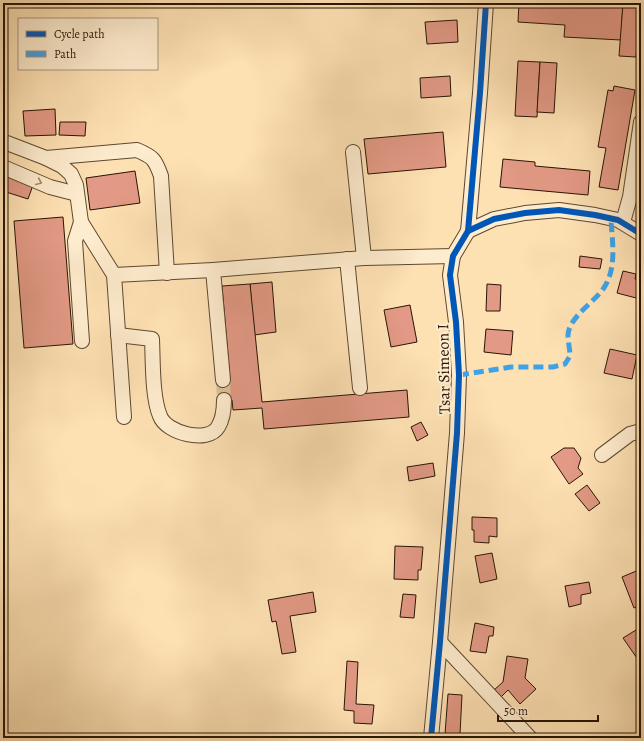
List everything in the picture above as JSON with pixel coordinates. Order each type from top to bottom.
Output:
[{"type":"street","name":"Tsar Simeon I","points":[[431,738],[457,433],[459,375],[456,322],[450,275],[453,256],[468,232],[486,3]]},
{"type":"street","points":[[623,222],[630,197],[641,122]]},
{"type":"street","points":[[3,142],[46,158],[62,166],[71,174],[76,185],[81,222],[114,275],[124,417]]},
{"type":"street","points":[[46,158],[137,150],[150,156],[157,165],[161,176],[168,273]]},
{"type":"street","points":[[353,152],[364,258]]},
{"type":"street","points":[[3,167],[50,187],[77,194]]},
{"type":"street","points":[[468,232],[494,220],[525,213],[560,210],[595,215],[623,222],[641,234]]},
{"type":"street","points":[[81,222],[75,241],[82,341]]},
{"type":"street","points":[[114,275],[213,270],[364,258],[453,256]]},
{"type":"street","points":[[347,259],[360,388]]},
{"type":"street","points":[[213,270],[223,380]]},
{"type":"street","points":[[118,336],[152,339],[156,402],[160,417],[166,426],[186,435],[205,435],[218,429],[223,417],[224,400]]},
{"type":"street","points":[[602,455],[630,434],[641,430]]},
{"type":"street","points":[[440,642],[530,738]]},
{"type":"building","points":[[519,3],[623,3],[621,40],[564,37],[565,25],[518,22]]},
{"type":"building","points":[[623,3],[641,3],[636,57],[619,56]]},
{"type":"building","points":[[457,20],[458,42],[427,44],[425,22]]},
{"type":"building","points":[[518,61],[540,62],[537,117],[515,116]]},
{"type":"building","points":[[540,62],[557,63],[554,113],[537,112]]},
{"type":"building","points":[[450,76],[451,96],[421,98],[420,78]]},
{"type":"building","points":[[614,86],[635,90],[618,190],[599,187],[606,148],[598,147],[608,90],[613,91]]},
{"type":"building","points":[[55,109],[56,135],[25,136],[23,111]]},
{"type":"building","points":[[60,122],[86,122],[85,136],[59,135]]},
{"type":"building","points":[[443,132],[446,167],[368,174],[364,139]]},
{"type":"building","points":[[503,159],[535,162],[535,166],[590,171],[588,195],[500,187]]},
{"type":"building","points":[[7,164],[37,174],[28,199],[3,191],[3,177]]},
{"type":"building","points":[[135,171],[140,203],[90,210],[86,178]]},
{"type":"building","points":[[63,217],[73,344],[24,348],[14,221]]},
{"type":"building","points":[[580,256],[602,259],[600,269],[579,267]]},
{"type":"building","points":[[623,271],[636,274],[635,279],[641,281],[640,299],[617,293]]},
{"type":"building","points":[[272,282],[276,332],[254,335],[250,284]]},
{"type":"building","points":[[250,284],[262,402],[407,390],[409,417],[264,429],[262,408],[233,410],[232,400],[220,401],[218,380],[230,379],[222,286]]},
{"type":"building","points":[[487,284],[501,285],[500,311],[486,311]]},
{"type":"building","points":[[410,305],[417,342],[391,347],[384,310]]},
{"type":"building","points":[[486,329],[513,331],[511,355],[484,352]]},
{"type":"building","points":[[610,349],[637,355],[632,379],[604,373]]},
{"type":"building","points":[[421,422],[428,435],[417,441],[411,427]]},
{"type":"building","points":[[564,448],[574,448],[581,458],[578,468],[583,474],[569,484],[551,457]]},
{"type":"building","points":[[433,463],[435,476],[409,481],[407,467]]},
{"type":"building","points":[[587,485],[600,503],[589,511],[575,494]]},
{"type":"building","points":[[472,517],[497,518],[497,537],[489,536],[489,543],[474,542]]},
{"type":"building","points":[[395,546],[423,547],[421,570],[418,570],[418,580],[394,579]]},
{"type":"building","points":[[492,553],[497,579],[480,583],[475,556]]},
{"type":"building","points":[[641,569],[641,605],[634,608],[622,577]]},
{"type":"building","points":[[589,582],[591,593],[581,595],[581,604],[569,607],[565,586]]},
{"type":"building","points":[[313,592],[316,612],[290,616],[296,652],[282,654],[276,621],[272,622],[268,600]]},
{"type":"building","points":[[403,594],[416,595],[414,618],[400,617]]},
{"type":"building","points":[[475,623],[494,627],[493,636],[489,636],[486,653],[470,651]]},
{"type":"building","points":[[636,630],[641,638],[641,664],[623,638]]},
{"type":"building","points":[[507,656],[528,659],[525,678],[536,689],[520,704],[508,690],[501,697],[494,690],[503,682]]},
{"type":"building","points":[[347,661],[358,662],[356,704],[374,705],[372,724],[354,723],[354,711],[344,710]]},
{"type":"building","points":[[448,694],[462,695],[460,734],[445,734]]},
{"type":"building","points":[[364,734],[386,738],[363,738]]},
{"type":"building","points":[[445,734],[460,734],[460,738],[445,738]]},
{"type":"tunnel","points":[[223,380],[224,400]]},
{"type":"marked path","points":[[459,375],[511,367],[553,367],[565,364],[570,356],[568,335],[573,321],[601,292],[609,278],[613,253],[611,219]]},
{"type":"cycle path","points":[[431,738],[457,433],[459,375],[456,322],[450,275],[453,256],[468,231],[486,3]]},
{"type":"cycle path","points":[[468,231],[494,219],[525,213],[559,210],[618,220],[641,234]]}]
